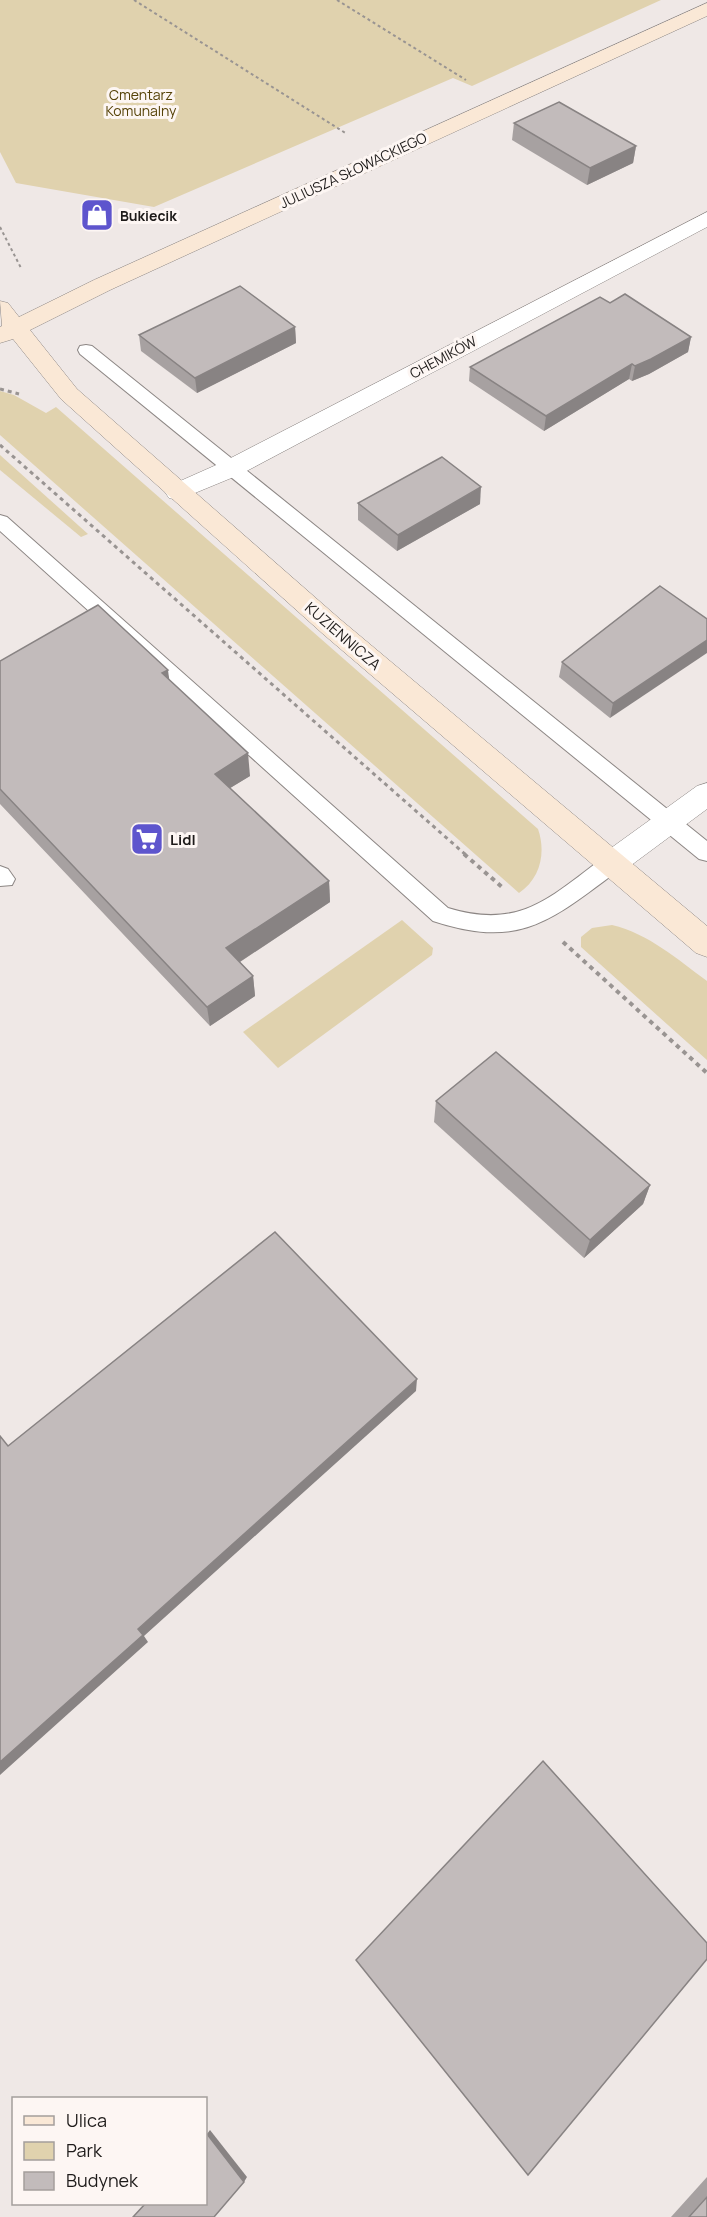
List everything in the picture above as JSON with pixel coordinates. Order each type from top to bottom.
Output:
[{"type":"street","name":"JULIUSZA SŁOWACKIEGO","points":[[5,324],[112,280],[707,9]]},
{"type":"street","name":"CHEMIKÓW","points":[[178,492],[232,468],[707,218]]},
{"type":"street","name":"KUZIENNICZA","points":[[5,324],[69,394],[178,492],[332,627],[707,944]]},
{"type":"street","points":[[611,864],[707,795]]},
{"type":"lane","points":[[86,350],[707,853]]},
{"type":"lane","points":[[0,521],[441,915],[460,923],[509,926],[536,917],[611,864]]},
{"type":"path","points":[[135,0],[382,157]]},
{"type":"path","points":[[337,0],[429,55],[467,81]]},
{"type":"path","points":[[0,227],[21,268]]},
{"type":"path","points":[[0,445],[536,917],[707,1073]]},
{"type":"green space","name":"Cmentarz Komunalny","points":[[0,0],[661,0],[472,86],[453,78],[154,207],[16,183],[0,152]]},
{"type":"green space","points":[[0,391],[14,395],[46,413],[56,407],[538,829],[542,847],[540,864],[526,887],[519,893],[0,435]]},
{"type":"green space","points":[[0,455],[88,534],[81,537],[0,470]]},
{"type":"green space","points":[[402,920],[433,948],[432,955],[278,1068],[243,1032]]},
{"type":"green space","points":[[612,925],[650,941],[707,981],[707,1060],[581,947],[581,937],[592,928]]},
{"type":"building","points":[[559,102],[636,146],[590,168],[514,123]]},
{"type":"building","points":[[240,286],[295,327],[195,378],[139,335]]},
{"type":"building","points":[[625,294],[691,337],[651,359],[635,366],[632,364],[546,416],[470,367],[600,297],[610,303]]},
{"type":"building","points":[[442,457],[481,487],[398,535],[358,503]]},
{"type":"building","points":[[660,586],[707,619],[707,640],[613,703],[562,662]]},
{"type":"building","name":"Lidl","points":[[98,605],[168,670],[162,673],[248,753],[215,774],[329,881],[226,948],[253,976],[207,1007],[0,789],[0,661]]},
{"type":"building","points":[[496,1052],[650,1185],[590,1240],[436,1101]]},
{"type":"building","points":[[275,1232],[417,1379],[138,1629],[143,1635],[0,1762],[0,1436],[8,1446]]},
{"type":"building","points":[[543,1761],[707,1943],[707,1959],[528,2175],[356,1960]]},
{"type":"building","points":[[207,2134],[244,2182],[214,2217],[133,2217],[144,2205],[207,2205]]},
{"type":"building","points":[[707,2197],[707,2217],[689,2217]]},
{"type":"place","name":"Bukiecik","points":[[97,215]]},
{"type":"place","name":"Lidl","points":[[147,839]]}]
